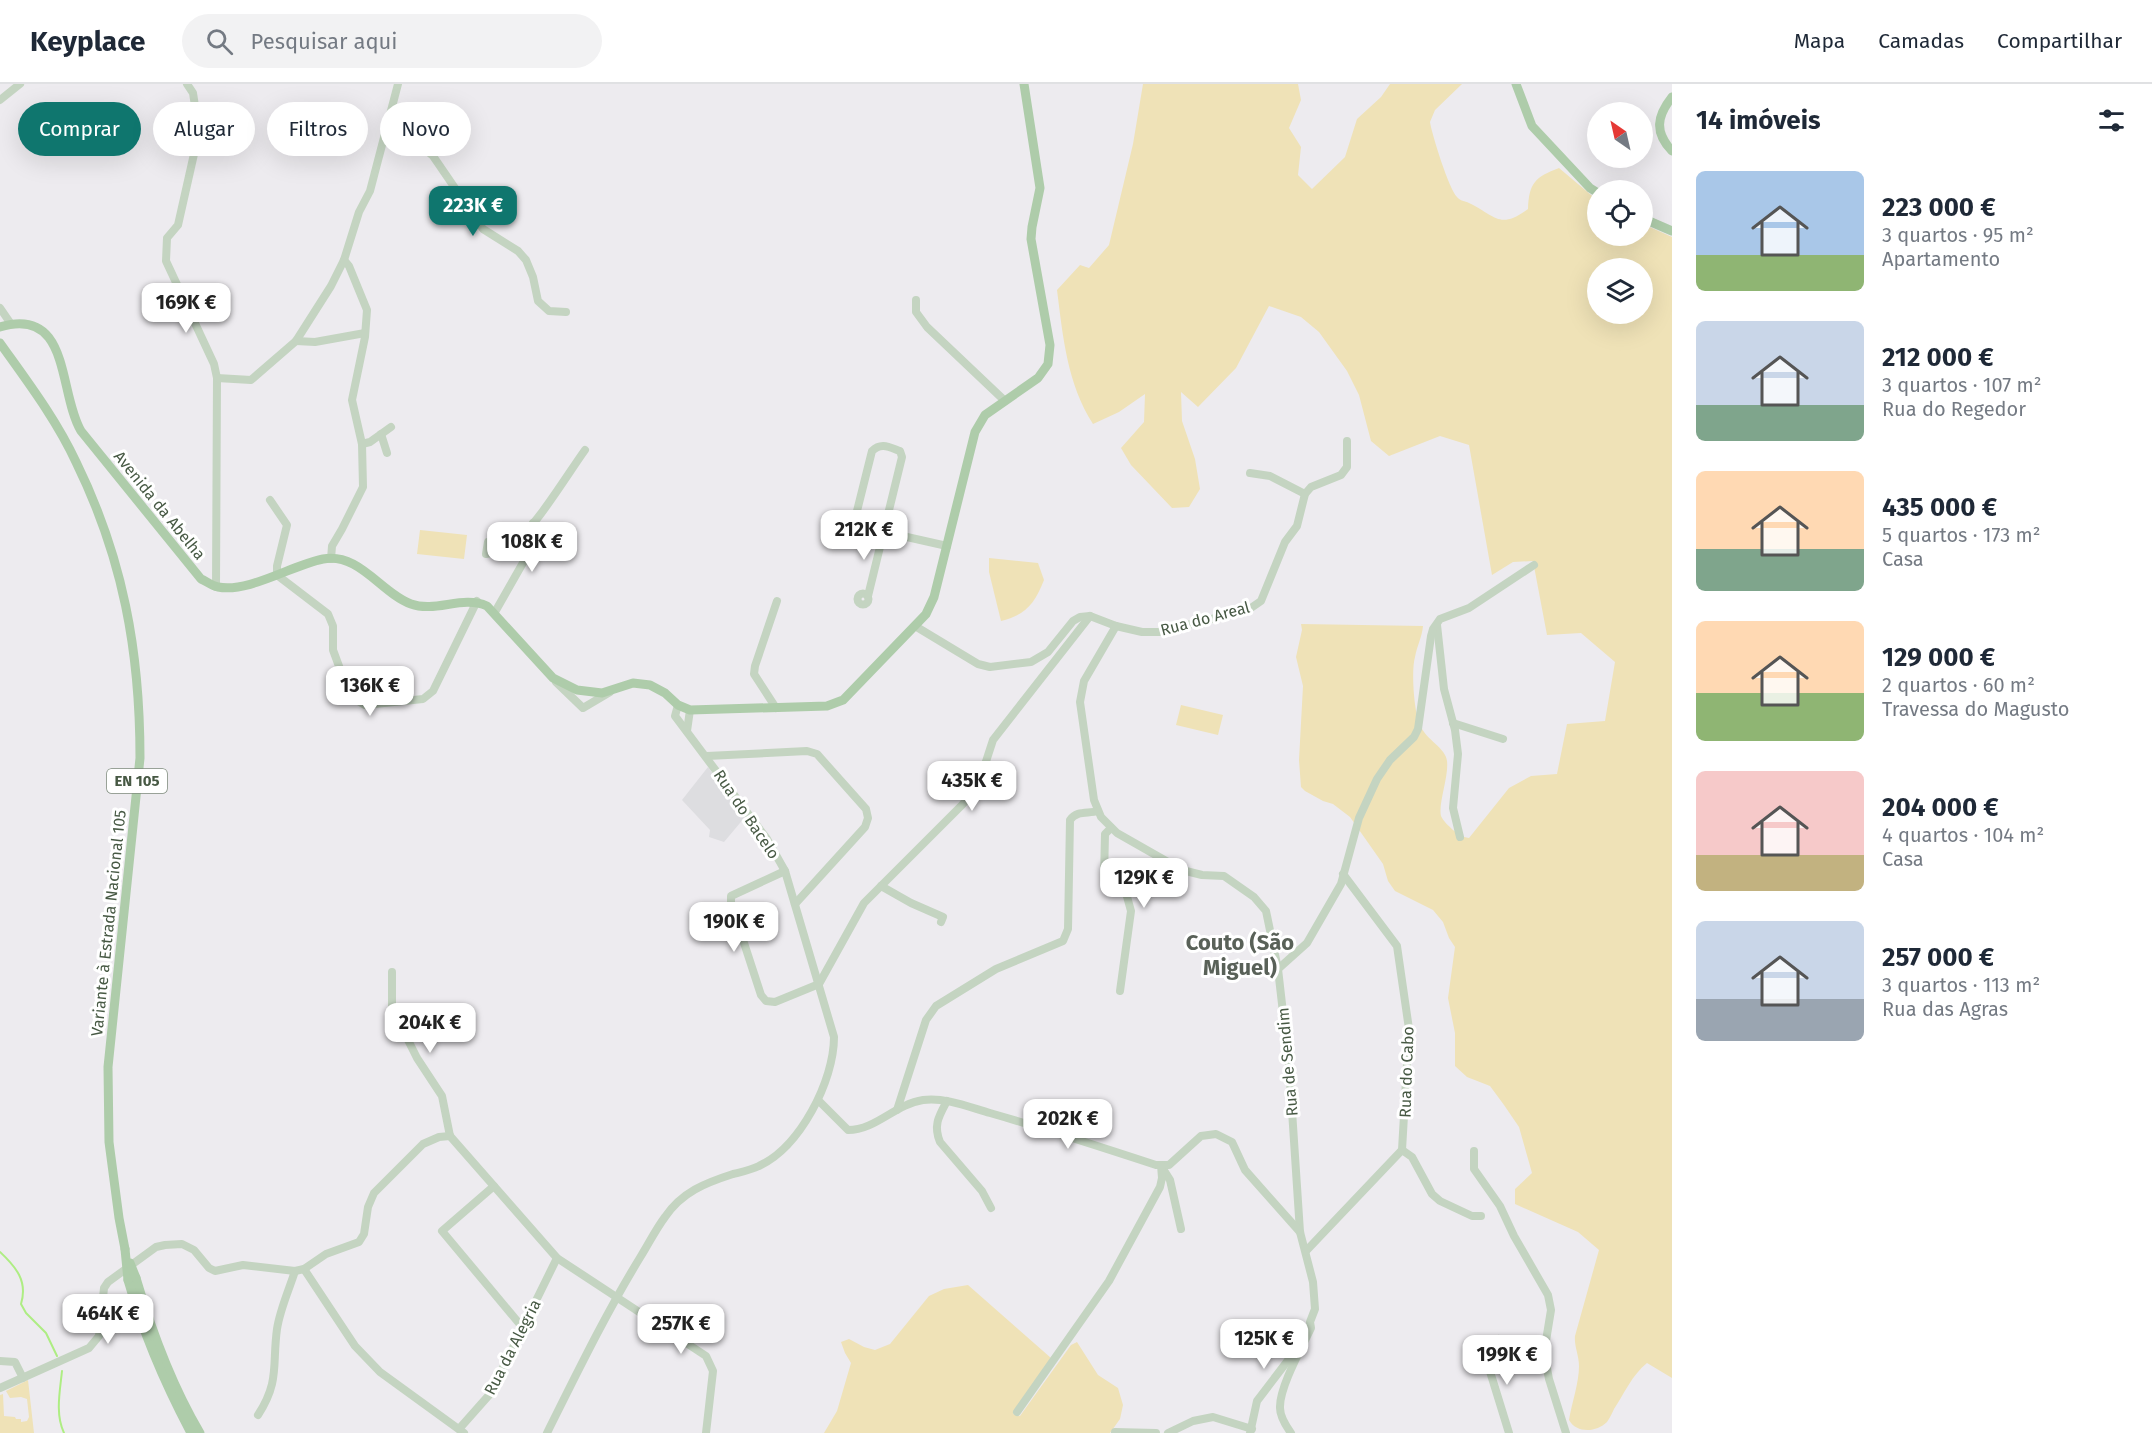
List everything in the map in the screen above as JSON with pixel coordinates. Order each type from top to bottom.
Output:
[{"type":"main road","points":[[216,587],[236,587],[323,559],[343,560],[409,603],[424,607],[477,602],[487,606],[495,612],[553,678],[577,690],[602,693],[633,683],[650,685],[665,693],[678,705],[690,710],[827,706],[843,700],[926,614],[934,597],[975,432],[985,415],[1038,378],[1048,364],[1050,345],[1031,239],[1040,188],[1024,84]]},
{"type":"main road","points":[[1516,84],[1532,126],[1587,185]]},
{"type":"main road","points":[[1672,97],[1662,111],[1659,129],[1665,144],[1672,151]]},
{"type":"main road","points":[[1653,223],[1672,231]]},
{"type":"main road","name":"Avenida da Abelha","points":[[0,327],[26,324],[39,329],[51,338],[59,354],[74,419],[81,431],[201,579],[216,587]]},
{"type":"main road","name":"Variante à Estrada Nacional 105","points":[[0,343],[39,397],[76,461],[99,513],[118,572],[136,662],[140,707],[140,758],[108,1067],[109,1142],[118,1218],[132,1279]]},
{"type":"main road","name":"EN 105","points":[[132,1279],[142,1329],[163,1380],[191,1433]]},
{"type":"main road","name":"EN 105","points":[[132,1279],[185,1407],[200,1433]]},
{"type":"main road","points":[[163,1380],[162,1385],[184,1433]]},
{"type":"street","points":[[0,100],[20,84]]},
{"type":"street","points":[[187,84],[193,93],[195,106],[195,154],[178,225],[167,238],[166,261],[214,364],[217,378],[216,587]]},
{"type":"street","points":[[393,102],[398,84]]},
{"type":"street","points":[[217,378],[251,380],[296,341],[331,286],[344,260],[359,212],[370,191],[380,150]]},
{"type":"street","points":[[433,156],[483,229],[518,250],[526,260],[533,277],[538,301],[549,311],[566,312]]},
{"type":"street","points":[[331,559],[332,546],[363,487],[362,444],[352,400],[365,333],[367,310],[349,266],[344,260]]},
{"type":"street","points":[[916,300],[916,312],[927,327],[1005,401]]},
{"type":"street","points":[[0,308],[11,324]]},
{"type":"street","points":[[296,341],[315,342],[365,333]]},
{"type":"street","points":[[362,444],[370,442],[391,427]]},
{"type":"street","points":[[381,434],[387,453]]},
{"type":"street","points":[[1250,473],[1270,476],[1305,494],[1311,487],[1341,475],[1347,467],[1347,441]]},
{"type":"street","points":[[868,596],[885,532],[902,456],[900,451],[882,445],[872,451],[855,519],[858,526],[885,532],[947,546]]},
{"type":"street","points":[[488,542],[486,554],[499,552],[513,544],[533,523],[585,450]]},
{"type":"street","name":"Rua do Areal","points":[[1089,616],[1142,632],[1159,632],[1248,609],[1261,601],[1285,542],[1297,526],[1305,494]]},
{"type":"street","points":[[270,500],[287,525],[277,575],[328,614],[333,626],[333,650],[350,696],[365,705],[423,699],[433,691],[477,602]]},
{"type":"street","points":[[495,612],[532,547],[533,523]]},
{"type":"street","points":[[1278,969],[1307,944],[1341,884],[1359,819],[1377,779],[1390,760],[1418,729],[1431,636],[1437,623],[1445,616],[1469,608],[1534,565]]},
{"type":"street","points":[[776,708],[754,674],[777,601]]},
{"type":"street","points":[[915,626],[978,664],[990,667],[1031,662],[1048,652],[1073,621],[1089,616]]},
{"type":"street","points":[[785,871],[731,896],[731,903],[761,995],[766,1001],[775,1002],[819,984],[864,903],[978,786],[993,741],[1089,616]]},
{"type":"street","points":[[1437,623],[1444,689],[1458,754],[1453,808],[1460,837]]},
{"type":"street","name":"Rua de Sendim","points":[[1116,626],[1084,681],[1080,702],[1094,800],[1098,811],[1111,828],[1182,870],[1202,875],[1224,876],[1254,897],[1266,911],[1278,969],[1289,1065],[1300,1232],[1313,1282],[1315,1308],[1310,1322]]},
{"type":"street","points":[[553,678],[583,708],[616,688]]},
{"type":"street","name":"Rua do Bacelo","points":[[547,1433],[616,1296],[665,1217],[684,1196],[712,1180],[758,1167],[771,1159],[801,1128],[818,1100],[832,1063],[834,1037],[785,871],[767,839],[675,716],[678,705]]},
{"type":"street","points":[[687,731],[690,710]]},
{"type":"street","points":[[1453,723],[1503,739]]},
{"type":"street","points":[[707,756],[807,751],[817,754],[866,809],[868,818],[866,827],[795,904]]},
{"type":"street","points":[[897,1110],[926,1020],[936,1006],[996,969],[1063,941],[1068,929],[1070,820],[1079,813],[1098,811]]},
{"type":"street","points":[[1111,828],[1105,834],[1104,879],[1126,893],[1131,911],[1120,991]]},
{"type":"street","name":"Rua do Cabo","points":[[1343,874],[1397,946],[1409,1029],[1402,1150]]},
{"type":"street","points":[[881,886],[943,917],[941,922]]},
{"type":"street","points":[[392,972],[392,1008],[417,1058],[442,1096],[450,1136],[557,1258],[706,1356],[713,1371],[706,1433]]},
{"type":"street","points":[[818,1100],[848,1130],[860,1130],[897,1110],[922,1100],[947,1101],[1161,1165],[1169,1165],[1201,1136],[1216,1134],[1232,1142],[1245,1170],[1300,1232]]},
{"type":"street","points":[[947,1101],[935,1124],[936,1133],[940,1142],[982,1191],[991,1208]]},
{"type":"street","points":[[0,1388],[88,1348],[99,1336],[104,1288],[108,1282],[156,1247],[182,1244],[194,1250],[209,1268],[215,1271],[243,1265],[299,1270],[326,1254],[359,1242],[364,1234],[368,1207],[374,1193],[423,1144],[439,1137],[450,1136]]},
{"type":"street","points":[[1306,1251],[1402,1150],[1412,1157],[1432,1194],[1440,1201],[1472,1216],[1481,1216]]},
{"type":"street","points":[[1474,1151],[1474,1169],[1500,1206],[1514,1236],[1548,1295],[1551,1310],[1544,1353],[1549,1379],[1566,1433]]},
{"type":"street","points":[[1161,1165],[1170,1180],[1181,1229]]},
{"type":"street","points":[[1017,1412],[1109,1281],[1160,1187],[1161,1165]]},
{"type":"street","points":[[494,1186],[442,1232],[523,1328]]},
{"type":"street","name":"Rua da Alegria","points":[[462,1431],[490,1394],[557,1258]]},
{"type":"street","points":[[258,1415],[268,1399],[274,1378],[280,1316],[299,1270]]},
{"type":"street","points":[[299,1270],[355,1346],[380,1372],[462,1431]]},
{"type":"street","points":[[1168,1433],[1193,1421],[1213,1417],[1251,1431],[1257,1401],[1289,1359],[1310,1322]]},
{"type":"street","points":[[1291,1433],[1282,1418],[1280,1402],[1311,1328],[1310,1322]]},
{"type":"street","points":[[1499,1339],[1488,1365],[1509,1433]]},
{"type":"street","points":[[0,1361],[15,1362],[23,1378]]},
{"type":"street","points":[[1115,1432],[1156,1433]]},
{"type":"shaded area","points":[[1143,84],[1298,84],[1301,100],[1289,128],[1301,147],[1298,175],[1312,189],[1345,157],[1357,119],[1381,97],[1390,84],[1462,84],[1435,110],[1430,122],[1445,173],[1457,197],[1498,219],[1510,219],[1528,209],[1530,193],[1535,182],[1559,168],[1587,192],[1587,246],[1653,246],[1653,228],[1672,237],[1672,1378],[1647,1363],[1633,1379],[1607,1422],[1602,1426],[1586,1430],[1576,1427],[1569,1420],[1579,1372],[1575,1336],[1599,1250],[1578,1232],[1515,1204],[1515,1189],[1532,1173],[1519,1127],[1504,1105],[1490,1086],[1467,1077],[1455,1066],[1455,1033],[1448,998],[1455,947],[1443,922],[1433,910],[1395,891],[1388,881],[1383,864],[1350,817],[1333,804],[1323,801],[1301,787],[1299,760],[1303,686],[1296,657],[1302,630],[1301,624],[1423,626],[1414,663],[1416,711],[1423,730],[1446,756],[1441,816],[1453,830],[1469,838],[1509,788],[1531,776],[1557,774],[1567,724],[1605,721],[1615,662],[1581,633],[1547,635],[1533,561],[1513,562],[1492,575],[1469,445],[1440,436],[1389,456],[1371,441],[1359,395],[1347,371],[1319,332],[1301,317],[1269,306],[1236,368],[1198,407],[1181,392],[1182,421],[1195,459],[1200,489],[1189,507],[1172,508],[1131,465],[1121,448],[1144,422],[1145,394],[1119,412],[1093,424],[1077,392],[1072,376],[1064,342],[1057,290],[1080,265],[1089,268],[1109,245],[1133,144]]},
{"type":"shaded area","points":[[420,530],[467,535],[464,559],[417,554]]},
{"type":"shaded area","points":[[989,558],[1038,563],[1044,580],[1028,607],[1017,615],[1001,621],[989,572]]},
{"type":"shaded area","points":[[1181,705],[1223,715],[1218,735],[1176,725]]},
{"type":"shaded area","points":[[708,767],[745,817],[724,842],[709,837],[710,830],[682,800]]},
{"type":"shaded area","points":[[968,1285],[1051,1358],[1013,1414],[1020,1416],[1071,1345],[1077,1342],[1098,1375],[1118,1388],[1123,1405],[1120,1419],[1110,1433],[824,1433],[837,1411],[851,1363],[841,1342],[849,1339],[875,1350],[890,1344],[929,1296],[944,1289]]},
{"type":"shaded area","points":[[28,1380],[34,1433],[0,1433],[0,1395],[3,1394],[4,1416],[21,1419],[21,1422],[27,1421],[29,1417],[27,1399],[10,1398],[6,1391]]},
{"type":"waterway","points":[[0,1252],[11,1263],[22,1281],[21,1304],[26,1313],[46,1333],[57,1356]]},
{"type":"waterway","points":[[62,1371],[59,1410],[64,1433]]},
{"type":"district","name":"Couto (São Miguel)","points":[[1240,954]]}]
